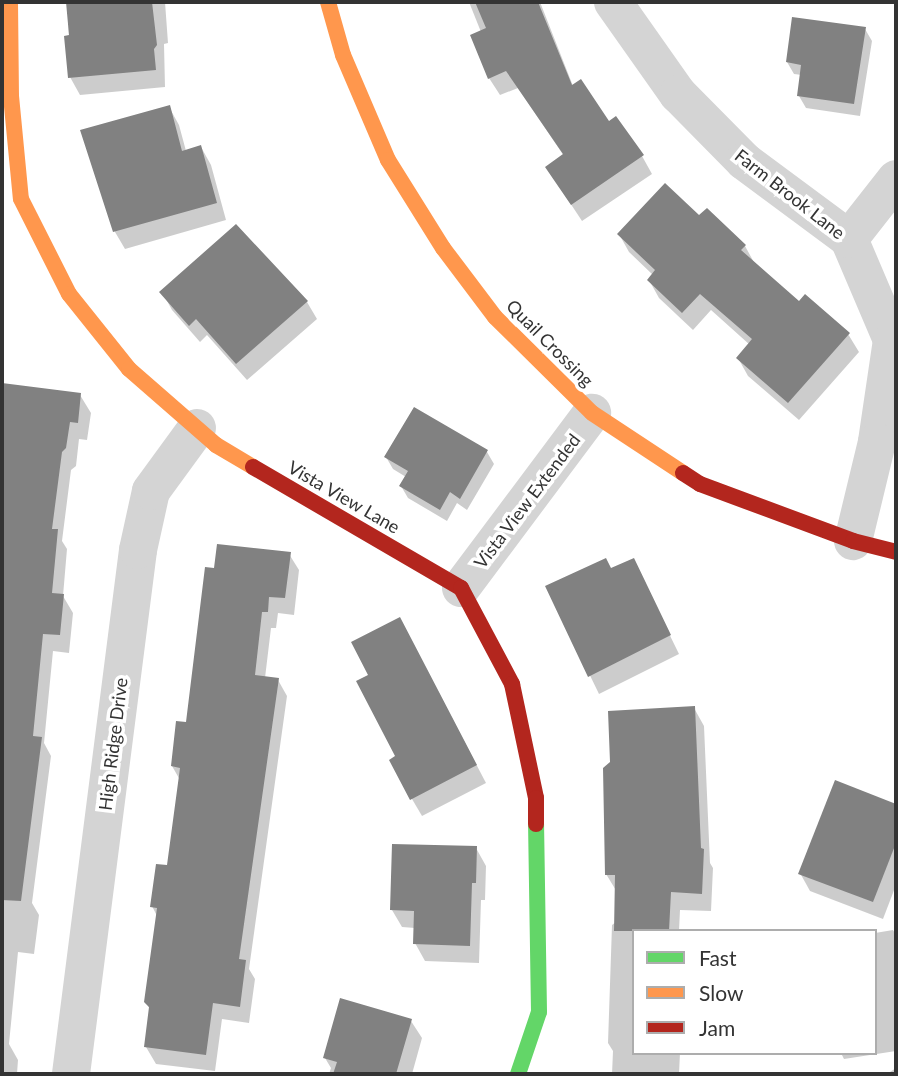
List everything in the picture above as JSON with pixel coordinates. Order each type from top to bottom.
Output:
[{"type":"street","name":"Vista View Lane","points":[[10,2],[11,96],[22,199],[69,294],[129,369],[216,445],[461,588]]},
{"type":"street","name":"Quail Crossing","points":[[328,2],[343,55],[388,160],[443,248],[495,317],[592,413],[700,484],[853,541],[896,552]]},
{"type":"street","name":"Farm Brook Lane","points":[[613,2],[678,94],[744,161],[849,239],[891,340],[877,442],[853,541]]},
{"type":"street","points":[[849,239],[896,179]]},
{"type":"street","name":"Vista View Extended","points":[[461,588],[592,413]]},
{"type":"street","name":"High Ridge Drive","points":[[71,1074],[138,550],[151,491],[197,428]]},
{"type":"street","points":[[461,588],[512,684],[536,798],[539,1012],[518,1074]]},
{"type":"building","points":[[66,2],[152,2],[157,45],[154,49],[156,70],[68,78],[64,36],[69,35]]},
{"type":"building","points":[[475,2],[538,2],[572,85],[581,79],[609,121],[616,116],[644,155],[571,205],[545,167],[563,154],[506,71],[488,79],[470,35],[486,28]]},
{"type":"building","points":[[792,17],[866,27],[854,104],[797,96],[801,65],[786,62]]},
{"type":"building","points":[[170,105],[182,151],[201,145],[217,203],[113,232],[80,130]]},
{"type":"building","points":[[665,183],[699,215],[707,208],[746,245],[741,250],[799,301],[805,294],[850,333],[788,403],[736,358],[752,339],[700,294],[682,313],[647,280],[655,270],[617,234]]},
{"type":"building","points":[[236,224],[308,301],[236,364],[196,319],[189,326],[159,292]]},
{"type":"building","points":[[2,383],[81,393],[78,423],[70,422],[66,448],[62,452],[52,529],[58,529],[52,593],[64,594],[60,635],[43,634],[33,736],[42,737],[21,901],[2,900]]},
{"type":"building","points":[[414,407],[488,450],[460,499],[450,492],[440,510],[399,486],[408,471],[384,457]]},
{"type":"building","points":[[217,544],[291,552],[285,598],[269,597],[268,612],[262,612],[255,675],[279,678],[239,959],[246,960],[240,1007],[213,1003],[206,1055],[144,1047],[149,1007],[144,1002],[157,908],[150,907],[156,864],[167,865],[180,768],[171,766],[176,721],[186,722],[205,567],[214,568]]},
{"type":"building","points":[[606,558],[611,568],[634,558],[671,635],[588,677],[545,586]]},
{"type":"building","points":[[400,617],[477,765],[410,800],[389,760],[395,756],[356,681],[368,675],[351,642]]},
{"type":"building","points":[[695,706],[701,848],[704,849],[702,894],[671,892],[669,929],[614,931],[615,875],[605,875],[603,768],[610,762],[608,711]]},
{"type":"building","points":[[835,780],[896,804],[896,843],[873,902],[798,874]]},
{"type":"building","points":[[392,844],[477,846],[476,883],[472,883],[470,946],[413,944],[414,911],[390,910]]},
{"type":"building","points":[[340,998],[412,1019],[396,1074],[333,1074],[337,1062],[323,1058]]},
{"type":"traffic: fast","points":[[518,1074],[539,1012],[536,824]]},
{"type":"traffic: slow","points":[[10,2],[11,96],[21,199],[69,294],[129,369],[216,445],[253,467]]},
{"type":"traffic: slow","points":[[328,2],[343,55],[388,160],[443,248],[495,317],[592,413],[683,473]]},
{"type":"traffic: jam","points":[[253,467],[461,588],[512,684],[536,798],[536,824]]},
{"type":"traffic: jam","points":[[683,473],[700,484],[853,541],[896,552]]}]
